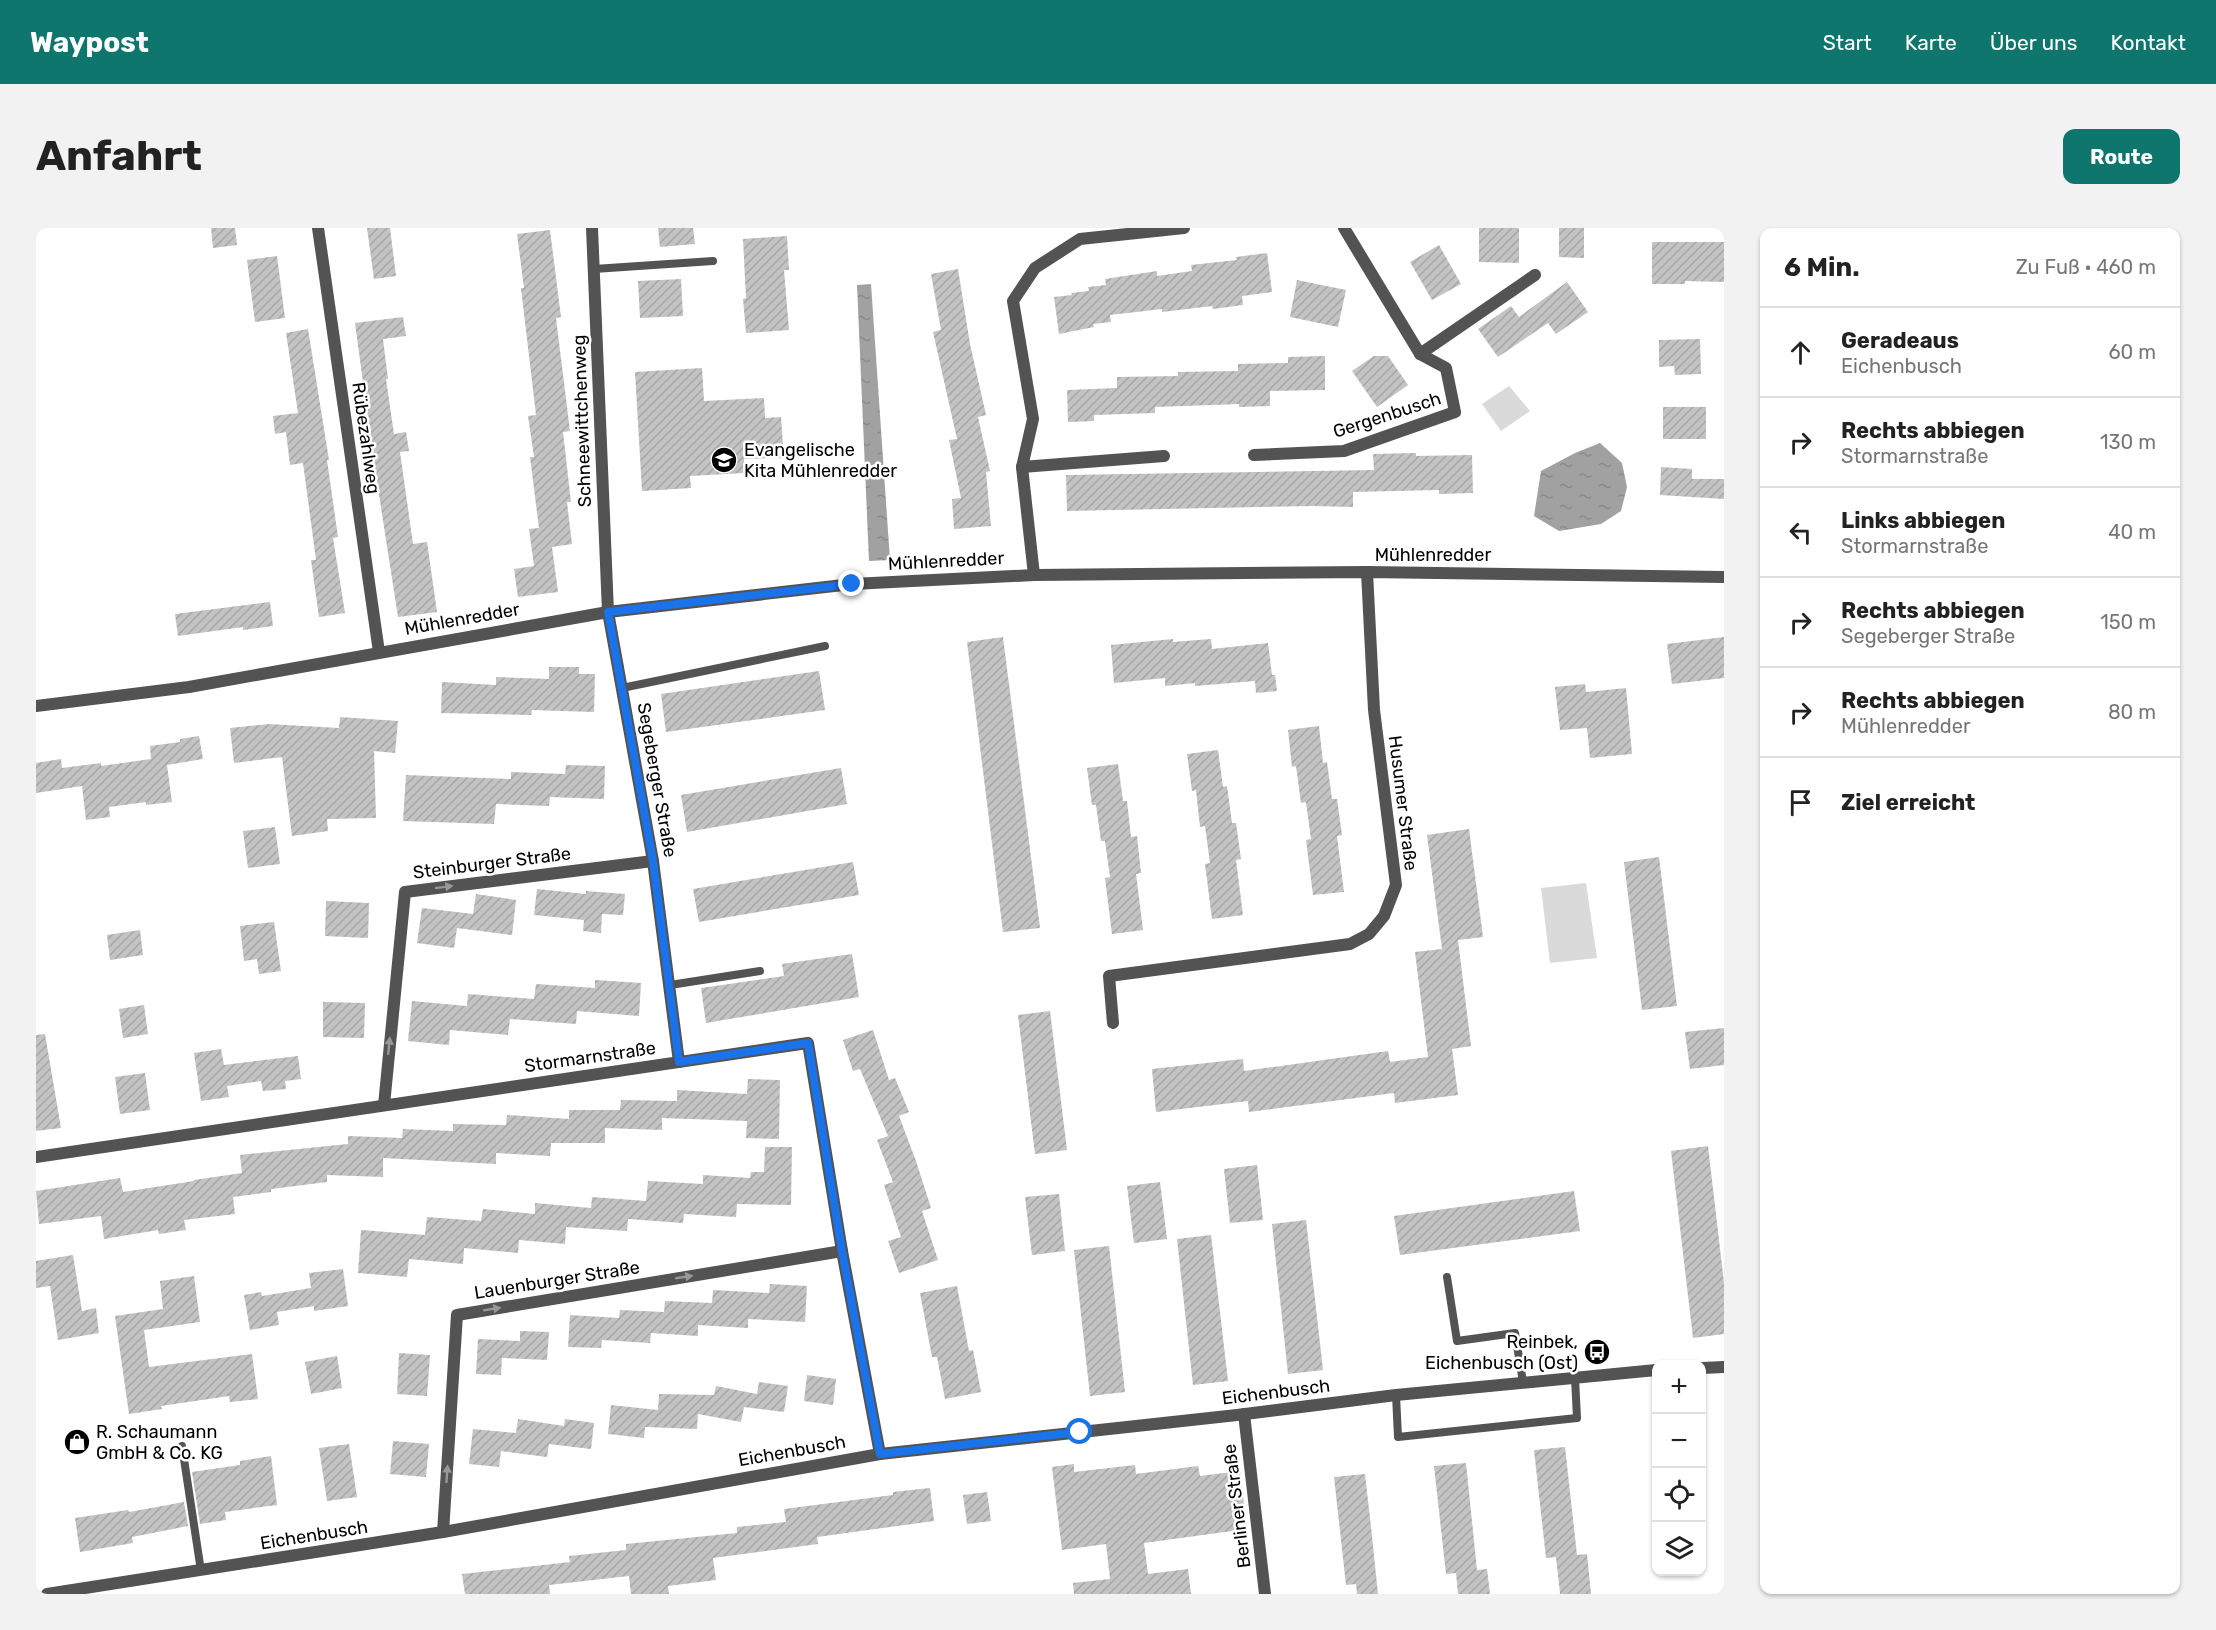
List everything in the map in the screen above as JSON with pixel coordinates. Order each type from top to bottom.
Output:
[{"type":"street","name":"Rübezahlweg","points":[[318,228],[379,652]]},
{"type":"street","name":"Schneewittchenweg","points":[[592,228],[608,612]]},
{"type":"street","points":[[1034,575],[1022,467],[1033,419],[1013,301],[1035,268],[1079,234],[1184,228]]},
{"type":"street","name":"Gergenbusch","points":[[1254,455],[1344,451],[1455,412],[1446,368],[1420,354],[1344,228]]},
{"type":"street","points":[[1420,354],[1535,275]]},
{"type":"street","points":[[1022,467],[1164,456]]},
{"type":"street","name":"Mühlenredder","points":[[36,706],[189,687],[608,612],[852,584],[1034,575],[1367,572],[1724,577]]},
{"type":"street","name":"Husumer Straße","points":[[1113,1023],[1109,976],[1350,944],[1369,934],[1384,916],[1396,885],[1374,710],[1367,572]]},
{"type":"street","name":"Segeberger Straße","points":[[608,612],[653,861],[679,1062]]},
{"type":"street","name":"Steinburger Straße","points":[[384,1105],[405,892],[653,861]]},
{"type":"street","name":"Stormarnstraße","points":[[36,1157],[808,1043],[842,1251],[880,1454]]},
{"type":"street","name":"Lauenburger Straße","points":[[443,1532],[457,1315],[842,1251]]},
{"type":"street","points":[[1706,1368],[1724,1367]]},
{"type":"street","name":"Eichenbusch","points":[[47,1594],[443,1532],[880,1454],[1396,1395],[1652,1370]]},
{"type":"street","name":"Berliner Straße","points":[[1244,1414],[1265,1594]]},
{"type":"lane","points":[[594,269],[713,261]]},
{"type":"lane","points":[[622,688],[825,646]]},
{"type":"lane","points":[[670,985],[760,971]]},
{"type":"lane","points":[[1447,1277],[1457,1341],[1515,1334],[1522,1382]]},
{"type":"lane","points":[[1396,1395],[1398,1437],[1577,1418],[1575,1378]]},
{"type":"lane","points":[[182,1446],[201,1571]]},
{"type":"shaded area","points":[[1509,386],[1530,411],[1501,431],[1482,404]]},
{"type":"shaded area","points":[[1586,883],[1597,958],[1550,963],[1541,888]]},
{"type":"water","points":[[871,284],[890,560],[869,561],[857,285]]},
{"type":"water","points":[[1600,443],[1622,463],[1627,487],[1621,511],[1601,524],[1559,531],[1534,516],[1541,471]]},
{"type":"building","points":[[211,228],[235,228],[237,245],[213,248]]},
{"type":"building","points":[[367,228],[390,228],[396,276],[374,279]]},
{"type":"building","points":[[658,228],[693,228],[695,244],[660,247]]},
{"type":"building","points":[[1479,228],[1519,228],[1519,263],[1479,262]]},
{"type":"building","points":[[1559,228],[1584,228],[1584,258],[1559,257]]},
{"type":"building","points":[[550,230],[561,317],[556,318],[570,431],[563,432],[571,502],[567,502],[572,544],[552,547],[558,592],[518,597],[514,569],[534,566],[529,529],[539,528],[530,457],[534,457],[528,416],[536,415],[517,234]]},
{"type":"building","points":[[787,236],[789,270],[784,270],[789,330],[746,333],[743,299],[746,298],[743,239]]},
{"type":"building","points":[[1652,242],[1724,242],[1724,282],[1685,281],[1685,284],[1652,284]]},
{"type":"building","points":[[1439,245],[1461,284],[1432,300],[1410,262]]},
{"type":"building","points":[[1267,253],[1272,292],[1242,296],[1243,305],[1162,312],[1162,309],[1110,315],[1111,322],[1093,324],[1094,327],[1059,334],[1054,297],[1089,291],[1088,287],[1106,285],[1105,279],[1157,271],[1157,276],[1192,271],[1191,265],[1237,260],[1236,257]]},
{"type":"building","points":[[277,256],[285,318],[255,322],[247,260]]},
{"type":"building","points":[[958,269],[970,344],[986,415],[978,417],[990,471],[986,472],[991,526],[954,529],[952,499],[961,498],[949,440],[957,439],[933,332],[941,330],[931,274]]},
{"type":"building","points":[[681,279],[683,316],[640,318],[638,281]]},
{"type":"building","points":[[1297,280],[1346,290],[1338,327],[1290,317]]},
{"type":"building","points":[[1567,282],[1588,312],[1556,334],[1548,323],[1498,357],[1478,329],[1511,306],[1519,317]]},
{"type":"building","points":[[403,317],[406,336],[383,339],[388,379],[386,379],[394,434],[406,432],[409,451],[400,452],[413,544],[427,542],[437,612],[398,617],[355,323]]},
{"type":"building","points":[[308,329],[329,460],[327,460],[338,537],[333,538],[345,613],[319,617],[311,560],[316,560],[303,463],[290,465],[286,432],[275,434],[273,416],[298,413],[286,333]]},
{"type":"building","points":[[1700,339],[1701,374],[1675,375],[1674,366],[1659,367],[1659,340]]},
{"type":"building","points":[[1325,356],[1325,390],[1270,391],[1270,406],[1239,407],[1239,404],[1155,407],[1155,413],[1094,415],[1094,421],[1068,422],[1067,390],[1117,388],[1117,377],[1178,376],[1178,372],[1238,371],[1238,364],[1288,363],[1288,357]]},
{"type":"building","points":[[1374,356],[1388,356],[1408,385],[1377,407],[1352,371]]},
{"type":"building","points":[[702,368],[704,401],[764,398],[765,418],[781,417],[784,458],[744,459],[744,473],[690,476],[691,488],[642,491],[635,372]]},
{"type":"building","points":[[1663,407],[1706,407],[1706,439],[1663,439]]},
{"type":"building","points":[[1416,453],[1416,456],[1472,455],[1473,493],[1439,494],[1439,490],[1353,492],[1353,507],[1067,511],[1066,475],[1374,470],[1373,454]]},
{"type":"building","points":[[1661,467],[1692,469],[1692,479],[1724,479],[1724,499],[1660,495]]},
{"type":"building","points":[[270,602],[273,626],[243,630],[243,627],[178,636],[175,614]]},
{"type":"building","points":[[1003,637],[1040,928],[1003,932],[967,642]]},
{"type":"building","points":[[1724,637],[1724,678],[1672,684],[1667,644]]},
{"type":"building","points":[[1173,639],[1173,642],[1211,639],[1212,649],[1268,643],[1272,675],[1275,675],[1277,691],[1256,693],[1255,681],[1165,686],[1165,678],[1114,683],[1111,645]]},
{"type":"building","points":[[549,667],[579,667],[579,674],[595,674],[594,712],[532,710],[531,715],[441,713],[442,682],[496,685],[496,677],[549,679]]},
{"type":"building","points":[[819,671],[825,710],[666,732],[661,694]]},
{"type":"building","points":[[1585,684],[1586,692],[1626,688],[1632,754],[1590,758],[1587,728],[1560,730],[1555,687]]},
{"type":"building","points":[[340,717],[398,721],[395,753],[374,751],[376,818],[327,819],[328,831],[292,836],[282,757],[234,763],[230,728],[269,724],[339,728]]},
{"type":"building","points":[[1319,726],[1323,763],[1327,762],[1332,799],[1337,799],[1342,835],[1337,836],[1344,892],[1313,895],[1306,840],[1311,839],[1306,802],[1301,803],[1296,766],[1292,767],[1288,730]]},
{"type":"building","points":[[199,736],[203,759],[167,765],[172,802],[146,805],[146,802],[109,807],[110,817],[86,820],[82,786],[36,793],[36,763],[61,759],[62,768],[101,763],[101,766],[151,759],[150,746],[180,742],[180,739]]},
{"type":"building","points":[[1218,750],[1223,787],[1227,786],[1232,823],[1236,823],[1241,859],[1236,860],[1243,915],[1212,919],[1205,864],[1210,863],[1205,826],[1200,827],[1196,790],[1192,791],[1187,754]]},
{"type":"building","points":[[1118,764],[1123,801],[1127,801],[1131,837],[1137,836],[1141,873],[1136,874],[1143,930],[1112,934],[1105,878],[1110,877],[1105,841],[1101,841],[1096,805],[1092,805],[1087,768]]},
{"type":"building","points":[[566,765],[605,766],[604,799],[550,797],[549,806],[496,804],[494,824],[403,821],[406,775],[511,779],[511,772],[565,774]]},
{"type":"building","points":[[841,768],[847,804],[687,832],[681,795]]},
{"type":"building","points":[[275,827],[280,864],[248,868],[243,831]]},
{"type":"building","points":[[1469,829],[1483,937],[1458,940],[1471,1046],[1452,1049],[1458,1095],[1395,1103],[1394,1093],[1249,1112],[1248,1101],[1156,1112],[1152,1069],[1243,1059],[1244,1071],[1388,1051],[1390,1062],[1428,1057],[1415,952],[1442,949],[1427,835]]},
{"type":"building","points":[[1659,857],[1677,1006],[1642,1010],[1624,862]]},
{"type":"building","points":[[853,862],[859,895],[699,922],[693,889]]},
{"type":"building","points":[[537,889],[586,894],[586,891],[625,894],[623,915],[602,914],[601,933],[583,931],[584,920],[534,915]]},
{"type":"building","points":[[476,894],[516,900],[512,935],[457,928],[454,948],[417,943],[422,908],[473,914]]},
{"type":"building","points":[[326,901],[369,903],[368,938],[325,936]]},
{"type":"building","points":[[274,922],[281,971],[259,974],[257,959],[244,961],[240,926]]},
{"type":"building","points":[[140,930],[143,955],[110,960],[107,935]]},
{"type":"building","points":[[852,954],[859,997],[706,1023],[701,988],[784,976],[782,964]]},
{"type":"building","points":[[595,980],[641,983],[639,1016],[577,1011],[576,1024],[510,1019],[508,1035],[450,1030],[449,1045],[408,1041],[412,1001],[467,1006],[468,994],[534,999],[536,984],[595,988]]},
{"type":"building","points":[[323,1002],[365,1003],[364,1038],[323,1037]]},
{"type":"building","points":[[144,1005],[148,1034],[123,1038],[119,1009]]},
{"type":"building","points":[[1050,1011],[1067,1150],[1035,1154],[1018,1015]]},
{"type":"building","points":[[1724,1028],[1724,1065],[1690,1069],[1685,1032]]},
{"type":"building","points":[[873,1030],[889,1080],[895,1078],[909,1112],[899,1116],[931,1208],[922,1211],[938,1260],[899,1273],[888,1241],[901,1237],[884,1185],[893,1182],[877,1140],[888,1136],[860,1069],[853,1071],[843,1040]]},
{"type":"building","points":[[45,1034],[61,1128],[36,1131],[36,1035]]},
{"type":"building","points":[[221,1049],[224,1065],[298,1056],[301,1079],[285,1081],[286,1089],[263,1091],[261,1081],[227,1086],[229,1097],[201,1101],[194,1053]]},
{"type":"building","points":[[145,1073],[150,1110],[120,1114],[115,1077]]},
{"type":"building","points":[[748,1079],[780,1080],[779,1139],[746,1138],[747,1121],[662,1118],[662,1130],[605,1128],[605,1143],[551,1143],[550,1156],[496,1153],[496,1164],[383,1158],[383,1177],[327,1175],[327,1182],[271,1189],[271,1192],[233,1197],[235,1214],[184,1220],[186,1230],[159,1234],[158,1230],[104,1239],[101,1216],[39,1224],[36,1191],[120,1178],[123,1192],[194,1181],[242,1173],[240,1155],[348,1144],[348,1136],[402,1138],[403,1129],[453,1131],[453,1124],[506,1125],[507,1115],[569,1119],[569,1110],[620,1110],[621,1100],[677,1101],[677,1090],[747,1094]]},
{"type":"building","points":[[1708,1146],[1724,1283],[1724,1334],[1693,1338],[1671,1151]]},
{"type":"building","points":[[765,1147],[792,1147],[791,1205],[737,1204],[736,1217],[684,1214],[683,1223],[628,1219],[627,1231],[566,1227],[565,1244],[519,1240],[518,1253],[464,1248],[463,1264],[409,1259],[407,1277],[358,1273],[361,1230],[425,1235],[427,1217],[481,1221],[483,1209],[535,1214],[535,1203],[591,1208],[592,1197],[646,1201],[648,1181],[703,1184],[703,1175],[750,1178],[751,1172],[764,1172]]},
{"type":"building","points":[[1257,1165],[1263,1220],[1230,1223],[1224,1169]]},
{"type":"building","points":[[1160,1182],[1167,1239],[1134,1243],[1127,1186]]},
{"type":"building","points":[[1574,1191],[1580,1231],[1400,1255],[1394,1216]]},
{"type":"building","points":[[1059,1194],[1065,1251],[1032,1255],[1025,1197]]},
{"type":"building","points":[[1306,1220],[1323,1370],[1288,1374],[1272,1224]]},
{"type":"building","points":[[1211,1235],[1228,1381],[1193,1385],[1177,1239]]},
{"type":"building","points":[[1109,1246],[1125,1392],[1090,1396],[1074,1250]]},
{"type":"building","points":[[73,1255],[82,1311],[96,1308],[99,1333],[58,1340],[50,1286],[36,1288],[36,1261]]},
{"type":"building","points":[[343,1269],[348,1306],[314,1311],[314,1306],[277,1312],[279,1325],[250,1330],[244,1295],[261,1292],[262,1296],[311,1288],[309,1273]]},
{"type":"building","points":[[194,1276],[200,1322],[144,1330],[149,1367],[252,1354],[258,1399],[230,1402],[229,1396],[161,1406],[162,1409],[129,1414],[115,1316],[163,1309],[160,1281]]},
{"type":"building","points":[[770,1284],[807,1286],[805,1322],[748,1319],[748,1328],[698,1325],[698,1336],[651,1333],[650,1343],[602,1340],[601,1348],[568,1347],[570,1315],[619,1318],[620,1310],[664,1312],[665,1301],[712,1303],[713,1290],[769,1293]]},
{"type":"building","points":[[957,1286],[969,1351],[973,1350],[981,1392],[945,1399],[937,1357],[932,1357],[920,1293]]},
{"type":"building","points":[[520,1331],[549,1332],[547,1360],[502,1358],[501,1375],[476,1374],[478,1339],[520,1341]]},
{"type":"building","points":[[399,1353],[430,1355],[427,1396],[397,1394]]},
{"type":"building","points":[[337,1356],[342,1388],[311,1394],[305,1362]]},
{"type":"building","points":[[807,1375],[836,1379],[833,1405],[804,1401]]},
{"type":"building","points":[[759,1382],[788,1386],[784,1412],[744,1407],[741,1422],[698,1414],[697,1429],[645,1427],[644,1438],[608,1434],[611,1405],[658,1410],[659,1394],[714,1395],[716,1386],[757,1394]]},
{"type":"building","points":[[518,1419],[564,1426],[565,1419],[594,1423],[591,1449],[549,1444],[547,1457],[501,1451],[499,1467],[469,1464],[473,1429],[516,1433]]},
{"type":"building","points":[[393,1441],[429,1444],[426,1477],[390,1474]]},
{"type":"building","points":[[349,1444],[357,1497],[327,1501],[319,1448]]},
{"type":"building","points":[[1565,1447],[1577,1555],[1587,1554],[1591,1594],[1560,1594],[1556,1557],[1546,1558],[1534,1450]]},
{"type":"building","points":[[271,1456],[277,1505],[225,1512],[226,1520],[200,1524],[192,1472],[240,1465],[240,1461]]},
{"type":"building","points":[[1466,1463],[1477,1570],[1487,1569],[1490,1594],[1458,1594],[1456,1573],[1446,1574],[1434,1466]]},
{"type":"building","points":[[1074,1464],[1074,1472],[1135,1465],[1136,1474],[1198,1466],[1200,1476],[1240,1471],[1247,1529],[1144,1543],[1148,1574],[1188,1569],[1191,1594],[1074,1594],[1073,1583],[1110,1579],[1106,1544],[1062,1550],[1052,1467]]},
{"type":"building","points":[[1365,1474],[1378,1594],[1357,1594],[1356,1584],[1346,1585],[1334,1477]]},
{"type":"building","points":[[930,1488],[934,1521],[817,1537],[818,1544],[713,1558],[716,1580],[668,1586],[669,1594],[631,1594],[629,1576],[549,1585],[550,1594],[465,1594],[462,1574],[570,1562],[569,1556],[626,1550],[626,1544],[737,1533],[737,1527],[786,1522],[784,1509]]},
{"type":"building","points":[[987,1492],[991,1521],[967,1524],[963,1495]]},
{"type":"building","points":[[184,1502],[188,1526],[132,1537],[133,1543],[80,1552],[75,1518],[128,1510],[129,1512]]},
{"type":"place","name":"Evangelische Kita Mühlenredder","points":[[724,460]]},
{"type":"place","name":"Reinbek, Eichenbusch (Ost)","points":[[1597,1352]]},
{"type":"place","name":"R. Schaumann GmbH & Co. KG","points":[[77,1442]]},
{"type":"route","points":[[852,584],[608,612],[653,861],[679,1062],[808,1043],[842,1251],[880,1454],[1080,1432]]}]
